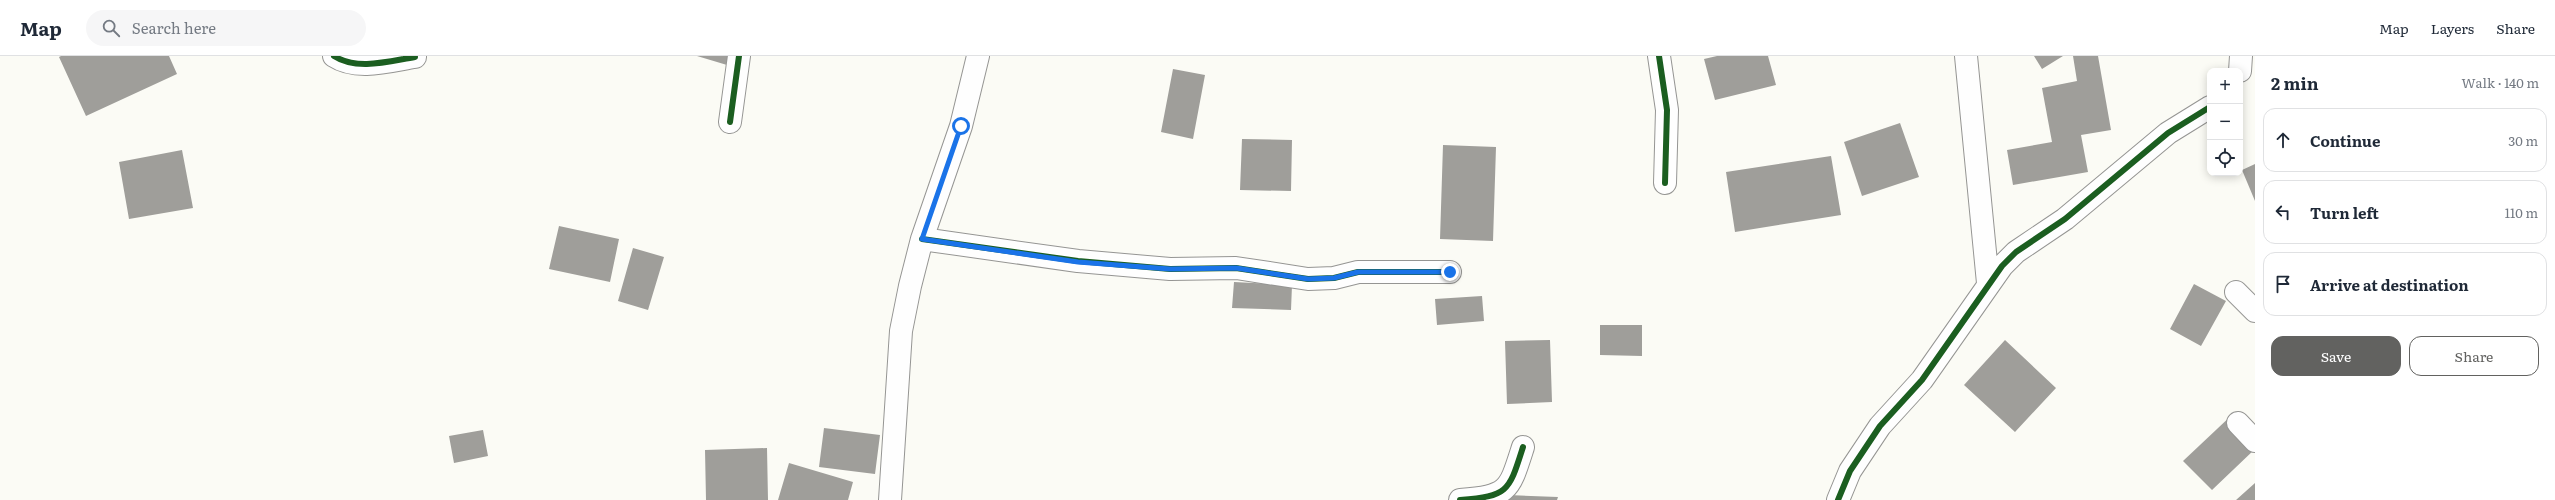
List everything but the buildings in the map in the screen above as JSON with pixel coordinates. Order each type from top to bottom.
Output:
[{"type":"street","points":[[334,56],[343,62],[368,64],[416,57]]},
{"type":"street","points":[[730,122],[739,56]]},
{"type":"street","points":[[890,500],[901,332],[922,239],[961,126],[978,56]]},
{"type":"street","points":[[1659,56],[1667,110],[1665,183]]},
{"type":"street","points":[[1966,56],[1988,283]]},
{"type":"street","points":[[2240,68],[2241,56]]},
{"type":"street","points":[[1838,500],[1850,470],[1880,426],[1922,380],[1988,283],[2016,252],[2065,220],[2168,133],[2207,109]]},
{"type":"street","points":[[922,239],[1078,262],[1170,269],[1236,268],[1308,279],[1334,278],[1358,272],[1450,272]]},
{"type":"street","points":[[2236,292],[2255,311]]},
{"type":"street","points":[[2238,423],[2255,441]]},
{"type":"street","points":[[1460,500],[1499,494],[1511,483],[1523,447]]},
{"type":"cycle path","points":[[334,56],[343,61],[363,64],[374,64],[415,57]]},
{"type":"cycle path","points":[[730,122],[739,56]]},
{"type":"cycle path","points":[[1659,56],[1667,110],[1665,183]]},
{"type":"cycle path","points":[[1838,500],[1850,471],[1880,426],[1922,380],[2002,266],[2016,252],[2065,219],[2168,133],[2207,109]]},
{"type":"cycle path","points":[[922,239],[1078,261],[1170,269],[1236,268],[1308,279],[1334,278],[1358,272],[1450,272]]},
{"type":"cycle path","points":[[1460,500],[1489,496],[1498,493],[1505,488],[1510,482],[1514,473],[1523,447]]},
{"type":"route","points":[[961,126],[922,239],[1078,262],[1170,269],[1236,268],[1277,272],[1308,279],[1334,278],[1358,272],[1450,272]]}]
